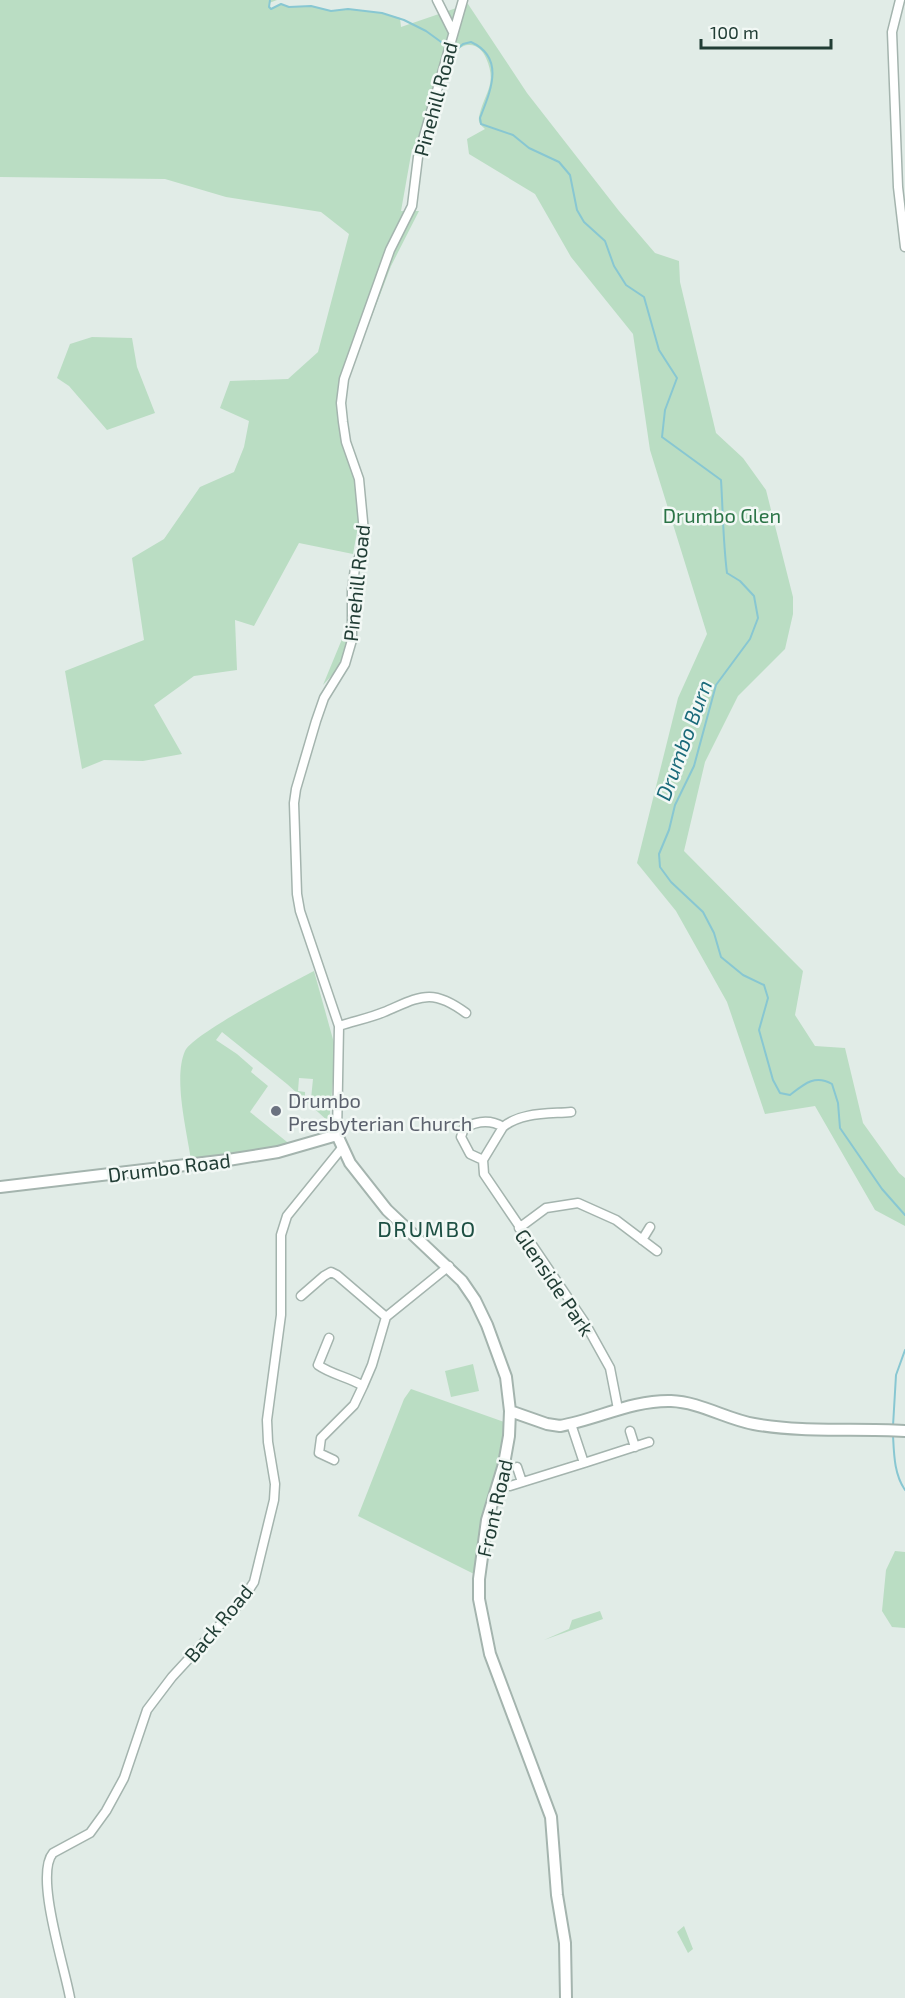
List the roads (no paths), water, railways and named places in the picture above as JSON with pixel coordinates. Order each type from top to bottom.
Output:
[{"type":"street","points":[[437,0],[451,37]]},
{"type":"street","name":"Pinehill Road","points":[[337,1135],[339,1026],[300,911],[294,803],[321,705],[345,664],[352,640],[352,590],[364,532],[359,479],[346,442],[343,422],[341,403],[344,379],[390,250],[412,206],[418,157],[463,0]]},
{"type":"street","points":[[900,0],[892,32],[898,187],[905,247]]},
{"type":"street","points":[[339,1026],[382,1013],[419,997],[430,996],[442,999],[466,1013]]},
{"type":"street","name":"Glenside Park","points":[[571,1112],[521,1117],[503,1127],[486,1121],[472,1124],[464,1128],[461,1137],[470,1154],[483,1160],[484,1174],[585,1323],[610,1368],[618,1409]]},
{"type":"street","points":[[483,1160],[503,1127]]},
{"type":"street","name":"Front Road","points":[[337,1135],[356,1171],[387,1210],[462,1281],[475,1300],[495,1341],[506,1377],[510,1411],[509,1436],[504,1464],[486,1526],[479,1579],[479,1599],[490,1654],[551,1817],[557,1895],[565,1943],[566,1998]]},
{"type":"street","name":"Drumbo Road","points":[[0,1187],[228,1160],[278,1152],[337,1135]]},
{"type":"street","name":"Back Road","points":[[70,1998],[50,1916],[47,1868],[49,1857],[53,1852],[90,1833],[106,1811],[124,1778],[147,1710],[172,1677],[241,1602],[254,1582],[274,1500],[275,1484],[267,1420],[281,1315],[281,1235],[292,1209],[342,1148]]},
{"type":"street","points":[[519,1227],[546,1208],[578,1203],[616,1220],[657,1251]]},
{"type":"street","points":[[642,1240],[650,1227]]},
{"type":"street","points":[[334,1460],[319,1453],[321,1438],[354,1405],[372,1365],[386,1317],[448,1266]]},
{"type":"street","points":[[301,1296],[331,1272],[338,1275],[386,1317]]},
{"type":"street","points":[[329,1338],[318,1365],[328,1372],[363,1386]]},
{"type":"street","points":[[510,1411],[547,1424],[560,1425],[571,1424],[644,1402],[672,1401],[689,1403],[752,1424],[783,1428],[905,1431]]},
{"type":"street","points":[[571,1424],[584,1463]]},
{"type":"street","points":[[630,1431],[635,1447]]},
{"type":"street","points":[[510,1486],[649,1442]]},
{"type":"street","points":[[517,1467],[522,1482]]},
{"type":"waterway","name":"Drumbo Burn","points":[[270,0],[271,9],[281,4],[289,7],[311,6],[331,11],[348,9],[382,13],[404,20],[426,31],[448,47]]},
{"type":"waterway","name":"Drumbo Burn","points":[[453,49],[455,51],[463,44],[471,42],[489,57],[492,66],[491,87],[480,118],[481,124],[513,135],[529,148],[559,162],[570,175],[577,210],[584,222],[605,241],[614,266],[626,285],[644,297],[659,350],[677,378],[665,410],[662,437],[721,480],[727,573],[740,581],[754,596],[758,618],[750,639],[716,685],[694,766],[675,805],[669,830],[659,854],[660,867],[671,882],[703,912],[714,933],[721,957],[743,975],[764,985],[768,998],[759,1030],[773,1080],[780,1093],[790,1095],[815,1080],[832,1084],[838,1103],[840,1128],[882,1189],[905,1215]]},
{"type":"waterway","name":"Drumbo Burn","points":[[893,1426],[896,1375],[905,1350]]},
{"type":"waterway","name":"Drumbo Burn","points":[[893,1435],[897,1471],[905,1490]]},
{"type":"place","name":"Drumbo Presbyterian Church","points":[[276,1111]]},
{"type":"district","name":"DRUMBO","points":[[427,1228]]},
{"type":"park label","name":"Drumbo Glen","points":[[722,515]]}]
